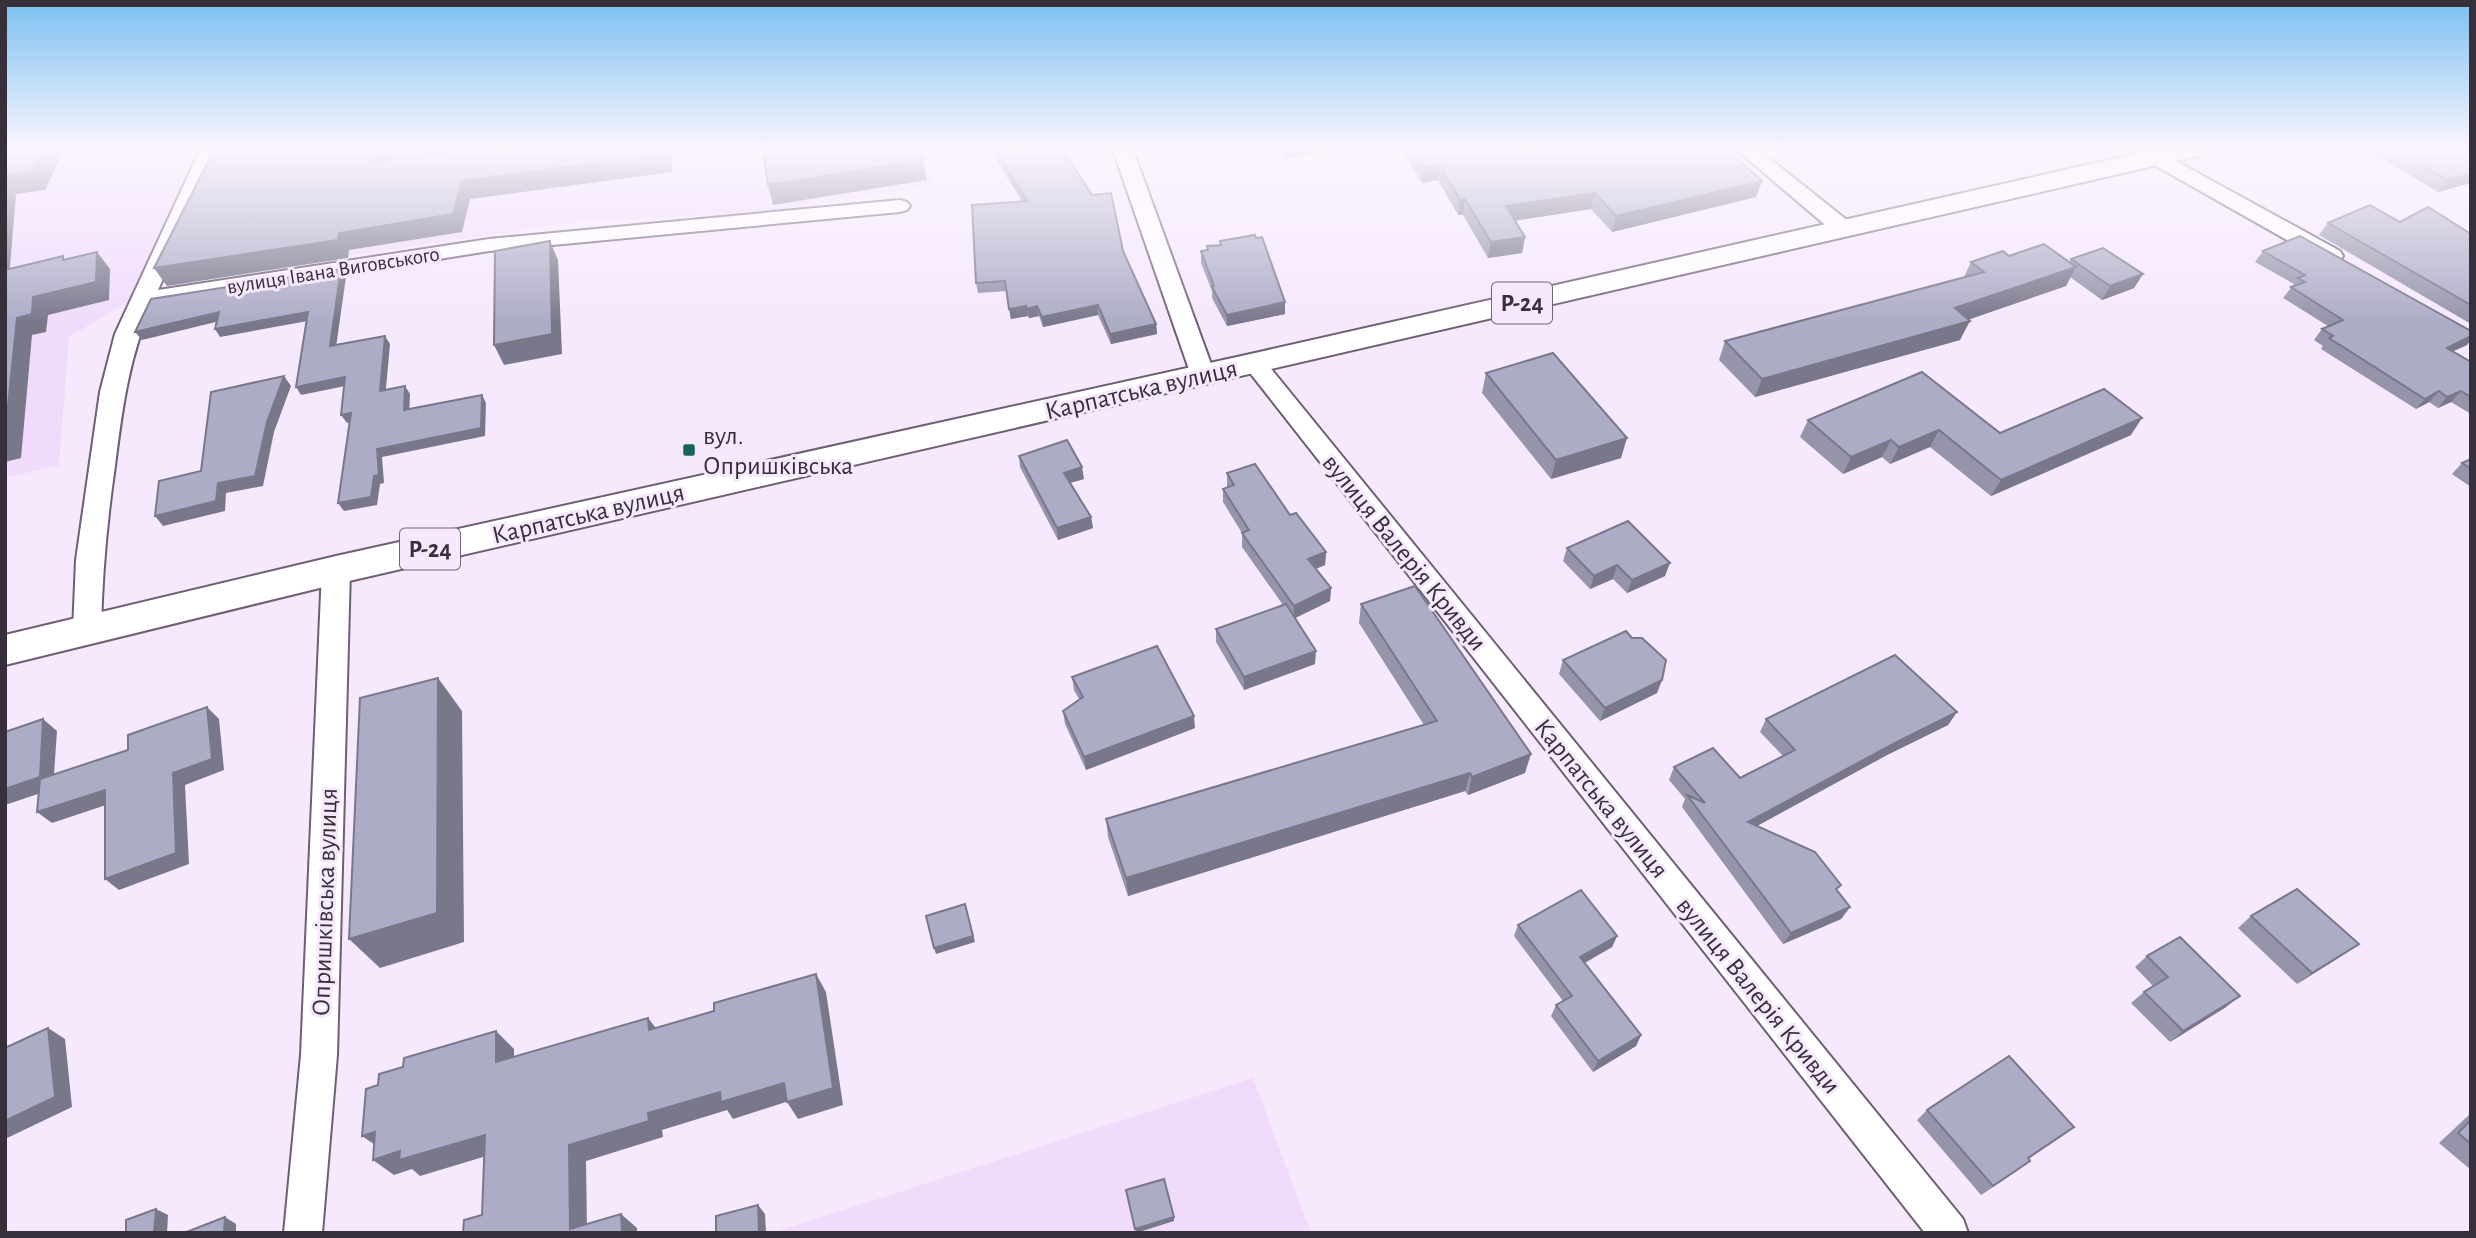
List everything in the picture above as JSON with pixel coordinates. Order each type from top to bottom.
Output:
[{"type":"main road","name":"Карпатська вулиця","points":[[5,650],[336,570],[1255,364],[1934,208]]},
{"type":"street","points":[[87,631],[89,560],[111,392],[127,334],[184,208]]},
{"type":"street","name":"вулиця Івана Виговського","points":[[143,299],[489,245],[881,208]]},
{"type":"street","points":[[1144,208],[1203,375]]},
{"type":"street","points":[[1818,208],[1845,230]]},
{"type":"street","points":[[2245,208],[2350,266]]},
{"type":"street","name":"вулиця Валерія Кривди","points":[[1255,364],[1949,1233]]},
{"type":"street","name":"Опришківська вулиця","points":[[303,1233],[319,1055],[336,570]]},
{"type":"shaded area","points":[[5,208],[790,208],[574,222],[160,283],[69,337],[59,465],[5,478]]},
{"type":"shaded area","points":[[1253,1078],[1311,1233],[772,1233]]},
{"type":"building","points":[[185,208],[455,208],[453,214],[339,233],[338,240],[154,268]]},
{"type":"building","points":[[972,208],[1114,208],[1123,251],[1156,324],[1110,334],[1098,305],[1042,317],[1037,306],[1009,309],[1005,281],[976,283]]},
{"type":"building","points":[[1470,208],[1507,208],[1525,237],[1491,242]]},
{"type":"building","points":[[1608,208],[1650,208],[1616,216]]},
{"type":"building","points":[[2364,208],[2375,208],[2400,222],[2429,208],[2471,234],[2471,305],[2328,223]]},
{"type":"building","points":[[1255,235],[1256,238],[1262,237],[1285,302],[1227,315],[1212,287],[1214,286],[1201,251],[1208,250],[1207,246],[1221,245],[1220,241]]},
{"type":"building","points":[[2300,236],[2471,331],[2471,336],[2447,348],[2471,362],[2471,397],[2461,391],[2447,397],[2439,391],[2425,399],[2329,338],[2333,336],[2322,329],[2343,320],[2291,287],[2305,282],[2298,278],[2305,275],[2263,251]]},
{"type":"building","points":[[550,241],[552,334],[494,345],[495,251]]},
{"type":"building","points":[[2044,244],[2076,267],[1955,308],[1970,321],[1762,379],[1725,341],[1984,272],[1971,262],[2003,251],[2009,256]]},
{"type":"building","points":[[2103,248],[2143,274],[2110,286],[2071,259]]},
{"type":"building","points":[[97,252],[96,282],[33,297],[32,314],[17,318],[5,435],[5,270],[63,256],[63,260]]},
{"type":"building","points":[[341,269],[330,346],[385,336],[380,391],[405,386],[404,410],[482,395],[481,428],[377,449],[379,475],[374,476],[371,497],[338,503],[351,413],[341,415],[345,377],[296,387],[308,312],[215,329],[219,312],[135,332],[151,299]]},
{"type":"building","points":[[1553,353],[1627,438],[1556,460],[1486,373]]},
{"type":"building","points":[[1922,372],[2000,433],[2104,389],[2142,418],[2001,480],[1939,430],[1899,447],[1891,440],[1851,457],[1808,420]]},
{"type":"building","points":[[284,376],[267,422],[255,476],[218,483],[216,501],[155,516],[159,481],[201,471],[211,392]]},
{"type":"building","points":[[1067,440],[1082,467],[1064,473],[1091,517],[1057,528],[1019,456]]},
{"type":"building","points":[[2471,459],[2471,469],[2462,463]]},
{"type":"building","points":[[1255,464],[1290,515],[1296,513],[1326,552],[1308,559],[1331,588],[1294,606],[1242,533],[1249,530],[1223,489],[1234,485],[1227,473]]},
{"type":"building","points":[[1628,521],[1670,563],[1632,580],[1617,565],[1594,576],[1567,548]]},
{"type":"building","points":[[1415,586],[1531,754],[1472,777],[1470,773],[1126,878],[1106,819],[1437,721],[1361,604]]},
{"type":"building","points":[[1286,604],[1316,651],[1244,677],[1216,629]]},
{"type":"building","points":[[1626,631],[1632,638],[1642,638],[1666,660],[1662,680],[1605,708],[1563,660]]},
{"type":"building","points":[[1157,646],[1194,716],[1084,757],[1063,711],[1083,697],[1072,677]]},
{"type":"building","points":[[1895,655],[1957,712],[1748,822],[1815,852],[1841,885],[1836,889],[1850,907],[1791,933],[1687,795],[1705,803],[1674,767],[1713,748],[1740,778],[1795,750],[1766,719]]},
{"type":"building","points":[[438,678],[437,913],[349,939],[360,698]]},
{"type":"building","points":[[207,707],[212,759],[173,773],[176,853],[105,879],[105,790],[37,812],[40,779],[128,750],[128,735]]},
{"type":"building","points":[[43,719],[40,777],[5,789],[5,732]]},
{"type":"building","points":[[2297,889],[2359,944],[2312,973],[2251,916]]},
{"type":"building","points":[[1581,890],[1617,936],[1580,957],[1641,1035],[1598,1061],[1556,1005],[1572,996],[1518,925]]},
{"type":"building","points":[[965,904],[973,936],[934,948],[926,916]]},
{"type":"building","points":[[2180,937],[2240,996],[2183,1031],[2144,992],[2168,977],[2147,956]]},
{"type":"building","points":[[816,974],[833,1088],[787,1102],[784,1083],[721,1102],[720,1092],[648,1113],[649,1121],[569,1145],[570,1229],[621,1214],[622,1233],[463,1233],[464,1220],[482,1215],[485,1135],[399,1160],[400,1151],[373,1160],[375,1132],[362,1136],[366,1089],[378,1085],[379,1074],[403,1067],[404,1058],[496,1031],[496,1062],[648,1018],[649,1030],[714,1011],[714,1003]]},
{"type":"building","points":[[48,1028],[55,1097],[5,1121],[5,1048]]},
{"type":"building","points":[[2009,1056],[2074,1127],[1993,1186],[1927,1110]]},
{"type":"building","points":[[2471,1120],[2471,1144],[2458,1133]]},
{"type":"building","points":[[1164,1179],[1174,1217],[1135,1229],[1126,1190]]},
{"type":"building","points":[[758,1205],[759,1233],[716,1233],[716,1216]]},
{"type":"building","points":[[156,1209],[154,1233],[126,1233],[126,1220]]},
{"type":"building","points":[[225,1217],[224,1233],[184,1233]]},
{"type":"place","name":"вул. Опришківська","points":[[689,450]]}]
